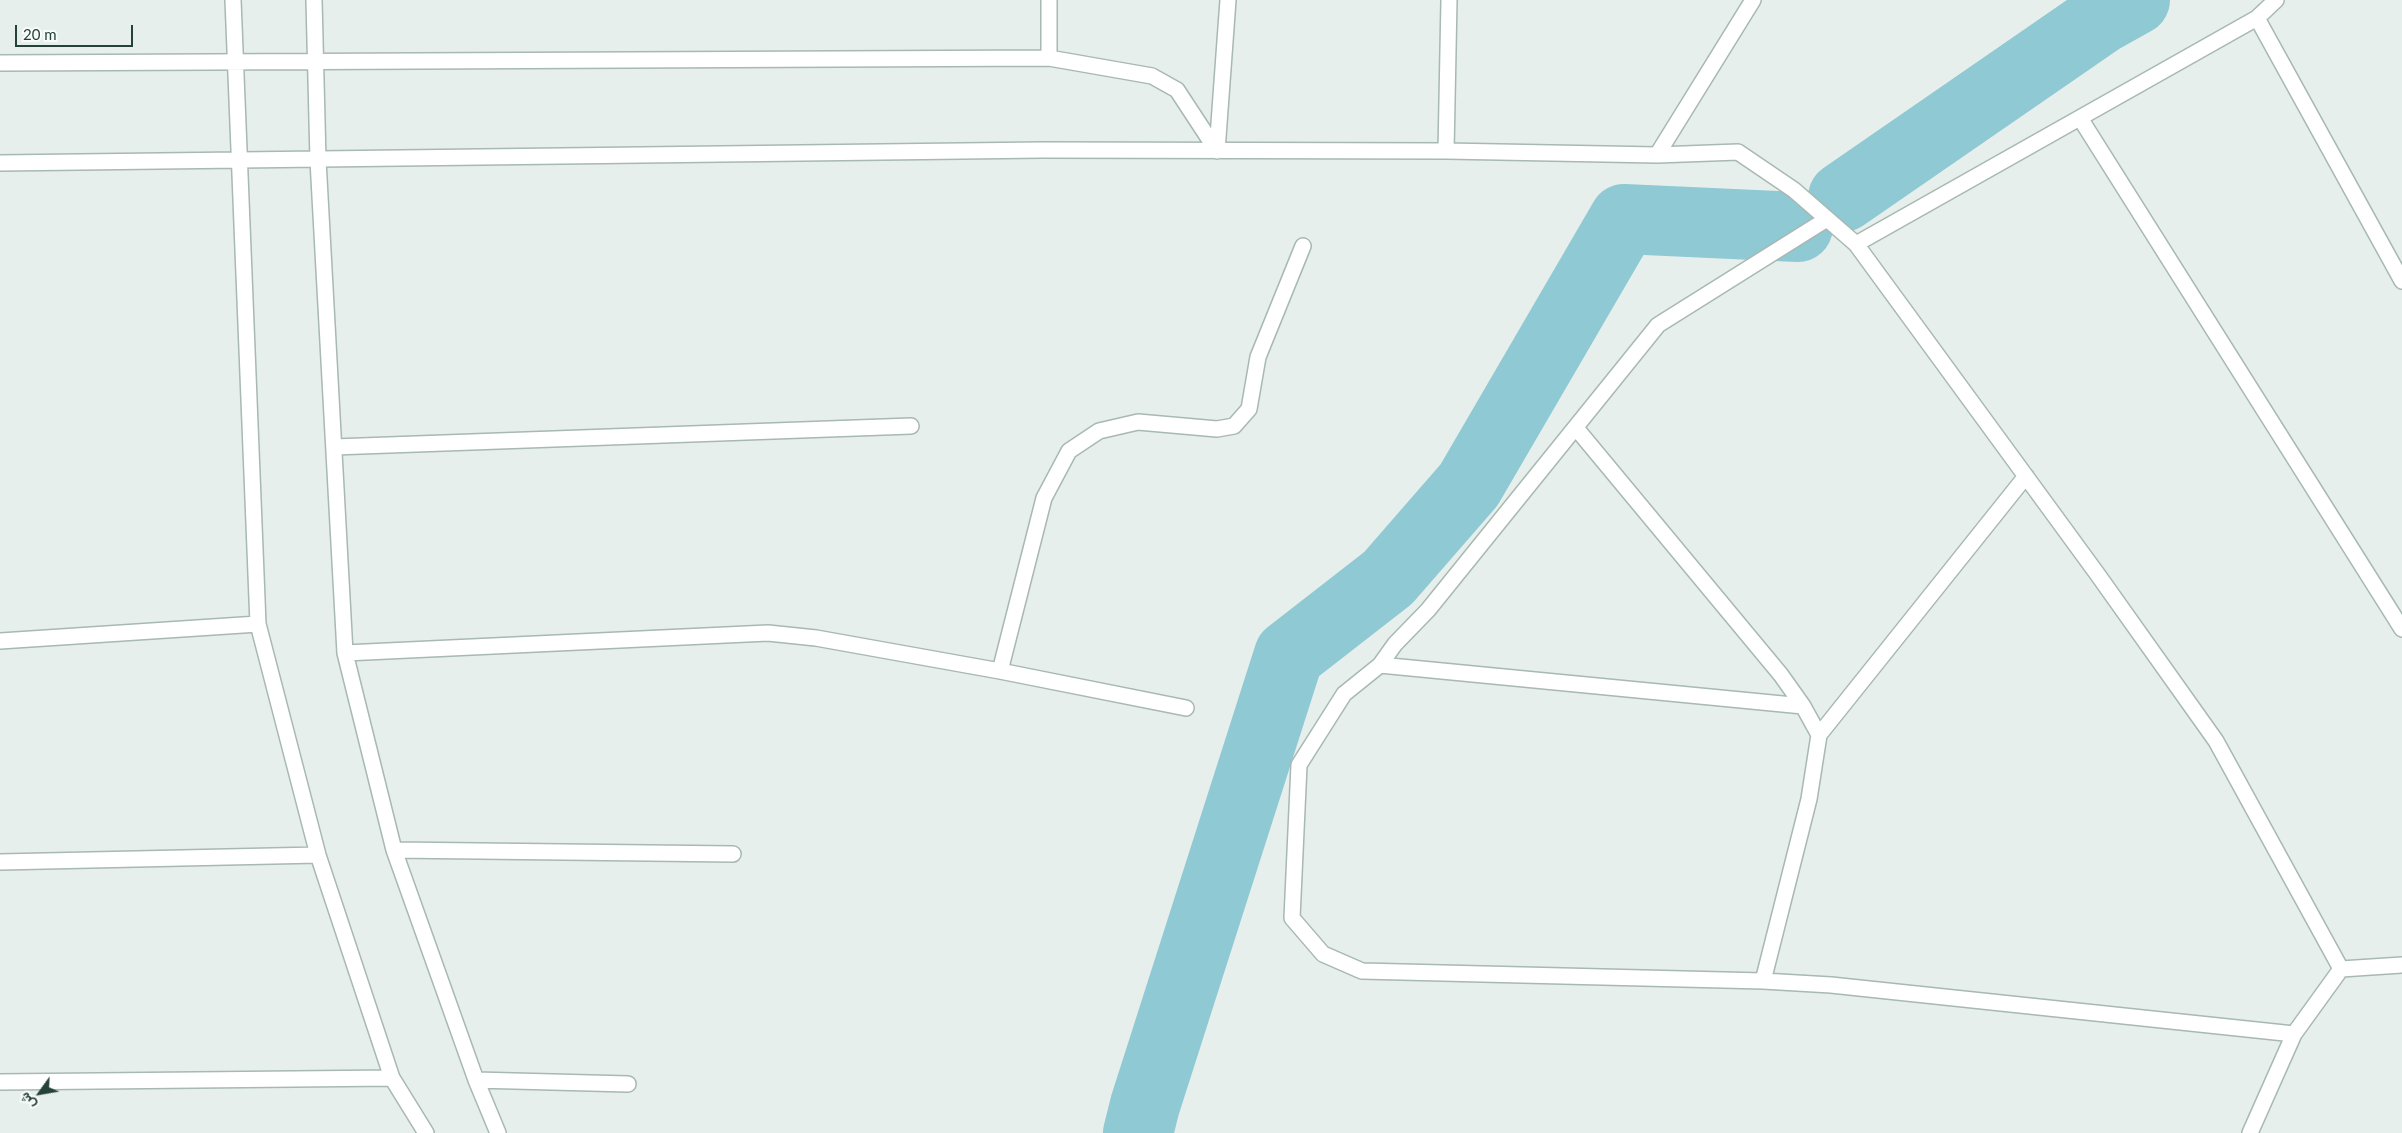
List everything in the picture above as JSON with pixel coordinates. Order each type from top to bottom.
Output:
[{"type":"street","points":[[234,0],[258,624],[318,854],[392,1078],[426,1133]]},
{"type":"street","points":[[314,0],[318,160],[345,653],[394,850],[476,1080],[498,1133]]},
{"type":"street","points":[[1049,58],[1050,0]]},
{"type":"street","points":[[1217,151],[1228,0]]},
{"type":"street","points":[[1446,151],[1449,0]]},
{"type":"street","points":[[1657,155],[1753,0]]},
{"type":"street","points":[[1856,244],[2258,18],[2276,0]]},
{"type":"street","points":[[2258,18],[2402,281]]},
{"type":"street","points":[[0,63],[1049,58],[1152,76],[1177,90],[1217,151]]},
{"type":"street","points":[[2080,118],[2402,630]]},
{"type":"street","points":[[0,163],[1042,150],[1446,151],[1657,155],[1738,152],[1794,190],[1856,244],[2026,476],[2216,741],[2341,969]]},
{"type":"street","points":[[1827,219],[1658,325],[1428,610],[1395,644],[1380,665],[1344,694],[1299,765],[1292,918],[1323,954],[1362,971],[1763,980],[1831,984],[2294,1034]]},
{"type":"street","points":[[1000,671],[1044,498],[1069,451],[1099,431],[1138,422],[1217,430],[1234,426],[1249,409],[1258,357],[1303,246]]},
{"type":"street","points":[[334,447],[911,426]]},
{"type":"street","points":[[1576,428],[1775,667],[1803,706],[1819,735]]},
{"type":"street","points":[[1763,980],[1809,799],[1819,735],[2026,476]]},
{"type":"street","points":[[0,641],[258,624]]},
{"type":"street","points":[[345,653],[768,633],[816,638],[1000,671],[1186,708]]},
{"type":"street","points":[[1380,665],[1803,706]]},
{"type":"street","points":[[394,850],[733,854]]},
{"type":"street","points":[[0,862],[318,854]]},
{"type":"street","points":[[2341,969],[2402,965]]},
{"type":"street","points":[[2250,1133],[2294,1034],[2341,969]]},
{"type":"street","points":[[0,1082],[392,1078]]},
{"type":"street","points":[[476,1080],[628,1084]]},
{"type":"waterway","points":[[1843,197],[2101,19],[2135,0]]},
{"type":"waterway","points":[[1138,1133],[1145,1105],[1289,655],[1388,578],[1469,485],[1624,219],[1798,227]]}]
